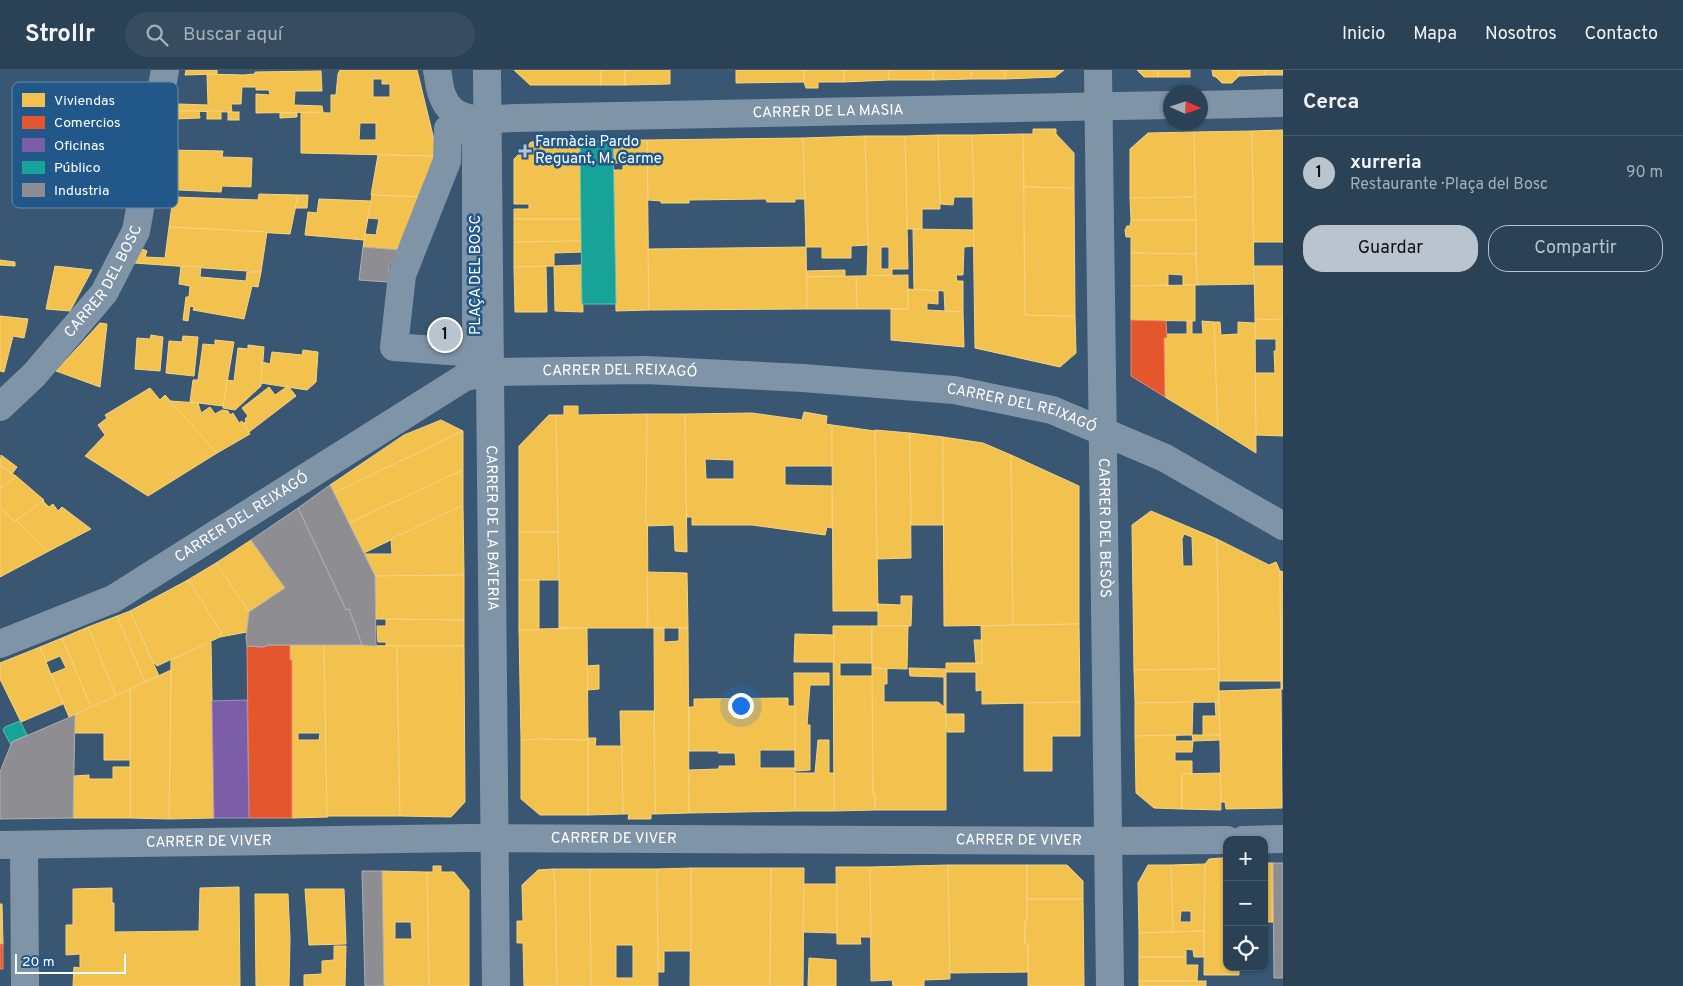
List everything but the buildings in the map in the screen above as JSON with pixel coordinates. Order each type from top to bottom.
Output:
[{"type":"street","points":[[437,70],[443,98],[454,114],[482,124]]},
{"type":"street","name":"CARRER DE LA BATERIA","points":[[487,70],[482,124],[491,372],[496,986]]},
{"type":"street","name":"CARRER DEL BESÒS","points":[[1098,70],[1110,986]]},
{"type":"street","points":[[1208,105],[1283,103]]},
{"type":"street","name":"CARRER DE LA MASIA","points":[[482,124],[1163,105]]},
{"type":"street","name":"PLAÇA DEL BOSC","points":[[482,124],[476,353],[394,347],[402,275],[448,161],[448,129],[482,124]]},
{"type":"street","name":"CARRER DEL BOSC","points":[[0,407],[34,375],[104,293],[136,231],[140,208]]},
{"type":"street","name":"CARRER DEL REIXAGÓ","points":[[0,644],[113,599],[465,377],[491,372],[646,370],[803,378],[954,390],[1052,410],[1165,458],[1283,526]]},
{"type":"street","name":"CARRER DE VIVER","points":[[12,845],[494,838],[1223,840]]},
{"type":"street","points":[[1268,839],[1283,839]]},
{"type":"street","points":[[12,845],[25,986]]},
{"type":"place","name":"Farmàcia Pardo Reguant, M. Carme","points":[[525,151]]},
{"type":"place","name":"xurreria","points":[[445,335]]}]
